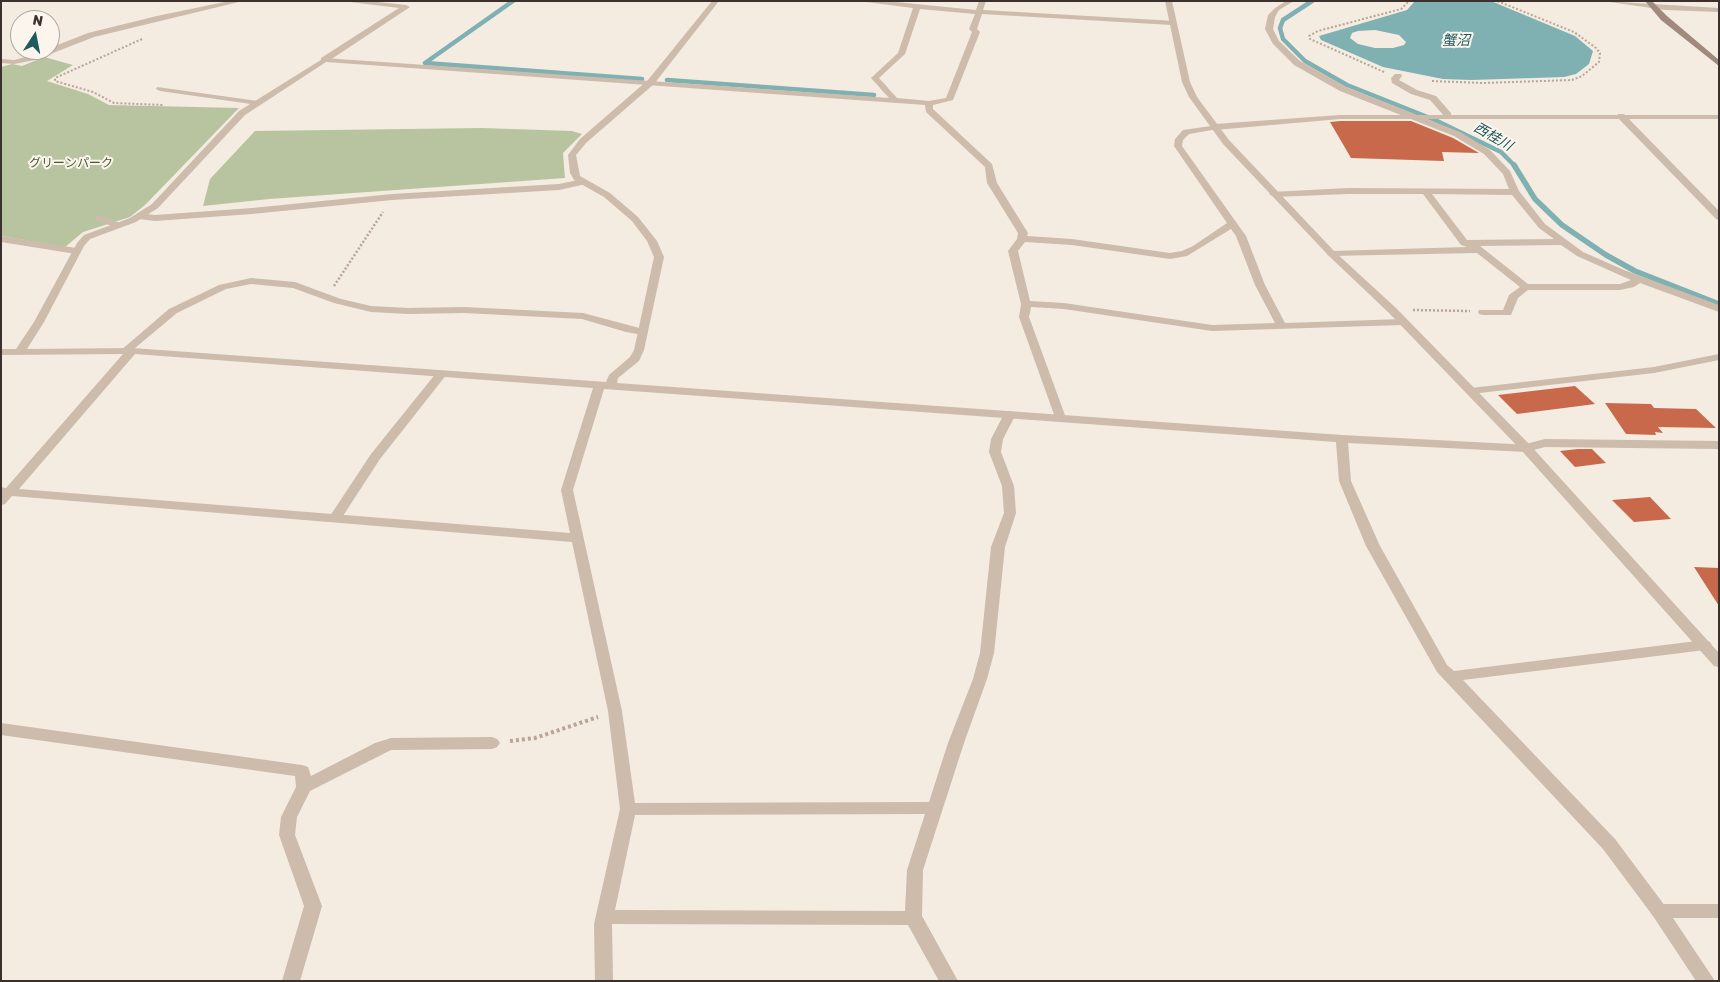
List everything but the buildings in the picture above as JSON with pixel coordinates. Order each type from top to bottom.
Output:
[{"type":"main road","points":[[1651,4],[1719,64]]},
{"type":"street","points":[[1,61],[14,62],[32,58],[91,35],[157,18],[240,1]]},
{"type":"street","points":[[20,351],[39,322],[76,251],[87,237],[139,216],[154,206],[242,113],[406,7],[345,1]]},
{"type":"street","points":[[604,981],[604,917],[628,808],[614,711],[567,490],[595,394],[618,371],[635,359],[644,332],[659,258],[657,249],[635,219],[607,195],[583,182],[574,174],[572,161],[574,151],[650,82],[716,1]]},
{"type":"street","points":[[861,1],[978,12],[1172,22]]},
{"type":"street","points":[[324,60],[928,103],[949,100],[976,32],[974,29],[983,1]]},
{"type":"street","points":[[1168,1],[1186,82],[1193,98],[1215,127],[1274,194],[1332,254],[1404,322],[1526,448],[1719,662]]},
{"type":"street","points":[[1291,1],[1277,9],[1270,22],[1271,35],[1286,54],[1303,68],[1324,80],[1457,134],[1487,152],[1506,173],[1515,192],[1542,226],[1580,254],[1639,279],[1719,309]]},
{"type":"street","points":[[1606,1],[1719,10]]},
{"type":"street","points":[[893,101],[893,97],[875,78],[902,54],[917,7]]},
{"type":"street","points":[[1398,76],[1394,80],[1397,83],[1414,92],[1433,98],[1445,116]]},
{"type":"street","points":[[160,89],[258,103]]},
{"type":"street","points":[[928,103],[929,110],[989,166],[992,183],[1023,233],[1022,239],[1013,251],[1026,304],[1024,317],[1060,418]]},
{"type":"street","points":[[1621,116],[1719,217]]},
{"type":"street","points":[[1282,326],[1260,286],[1241,236],[1178,146],[1178,140],[1186,132],[1215,127],[1326,117],[1719,117]]},
{"type":"street","points":[[139,216],[155,218],[252,211],[392,197],[559,187],[583,182]]},
{"type":"street","points":[[1274,194],[1348,191],[1515,192]]},
{"type":"street","points":[[1425,191],[1464,243],[1479,250],[1526,287]]},
{"type":"street","points":[[99,218],[117,225]]},
{"type":"street","points":[[1022,239],[1072,242],[1170,256],[1184,254],[1196,248],[1233,223]]},
{"type":"street","points":[[1,239],[76,251]]},
{"type":"street","points":[[1464,243],[1563,242]]},
{"type":"street","points":[[1332,254],[1479,250]]},
{"type":"street","points":[[1484,312],[1507,313],[1513,297],[1526,287],[1620,287],[1630,285],[1639,279]]},
{"type":"street","points":[[4,495],[128,351],[173,311],[207,294],[238,283],[250,281],[295,285],[350,305],[390,310],[464,310],[583,316],[626,329],[644,332]]},
{"type":"street","points":[[1026,304],[1064,306],[1212,328],[1404,322]]},
{"type":"street","points":[[1,352],[128,351],[1342,439],[1526,448],[1545,443],[1719,445]]},
{"type":"street","points":[[1471,391],[1654,370],[1719,356]]},
{"type":"street","points":[[334,519],[375,457],[441,374]]},
{"type":"street","points":[[950,981],[914,918],[915,870],[956,743],[980,679],[987,653],[998,547],[1010,513],[1008,486],[995,452],[996,439],[1010,414]]},
{"type":"street","points":[[1342,439],[1344,481],[1373,546],[1442,668],[1609,844],[1659,911],[1706,981]]},
{"type":"street","points":[[4,495],[578,538]]},
{"type":"street","points":[[1451,676],[1705,645]]},
{"type":"street","points":[[1,728],[302,771],[304,787],[289,817],[287,835],[313,906],[291,981]]},
{"type":"street","points":[[304,787],[380,747],[392,744],[492,743]]},
{"type":"street","points":[[628,808],[936,808]]},
{"type":"street","points":[[1659,911],[1719,911]]},
{"type":"street","points":[[604,917],[914,918]]},
{"type":"path","points":[[1398,76],[1375,68],[1310,39],[1309,36],[1401,9],[1409,1]]},
{"type":"path","points":[[1432,81],[1483,83],[1572,80],[1582,76],[1599,62],[1600,53],[1596,48],[1574,32],[1496,1]]},
{"type":"path","points":[[149,37],[55,78],[55,81],[93,92],[114,103],[168,105]]},
{"type":"path","points":[[324,296],[331,292],[392,197]]},
{"type":"path","points":[[1405,310],[1484,312]]},
{"type":"path","points":[[492,743],[535,738],[614,711]]},
{"type":"green space","name":"グリーンパーク","points":[[37,60],[55,60],[73,65],[47,81],[88,94],[109,105],[239,108],[145,205],[130,217],[83,232],[65,247],[1,236],[1,67],[12,64],[22,66]]},
{"type":"green space","points":[[482,128],[572,131],[582,134],[563,153],[565,178],[269,199],[203,206],[210,179],[255,131]]},
{"type":"water","name":"蟹沼","points":[[1415,1],[1491,1],[1575,36],[1593,51],[1589,64],[1576,74],[1564,77],[1443,79],[1383,67],[1321,40],[1319,36],[1407,10]],"holes":[[[1375,30],[1399,35],[1406,42],[1404,45],[1393,48],[1375,48],[1358,44],[1350,38],[1352,33],[1358,31]]]},
{"type":"waterway","points":[[513,1],[425,63],[642,79]]},
{"type":"waterway","name":"西桂川","points":[[1312,1],[1283,20],[1280,28],[1283,39],[1305,61],[1347,85],[1435,120],[1501,152],[1514,165]]},
{"type":"waterway","points":[[667,80],[874,95]]},
{"type":"waterway","name":"西桂川","points":[[1514,165],[1535,199],[1562,225],[1606,255],[1635,271],[1719,304]]}]
